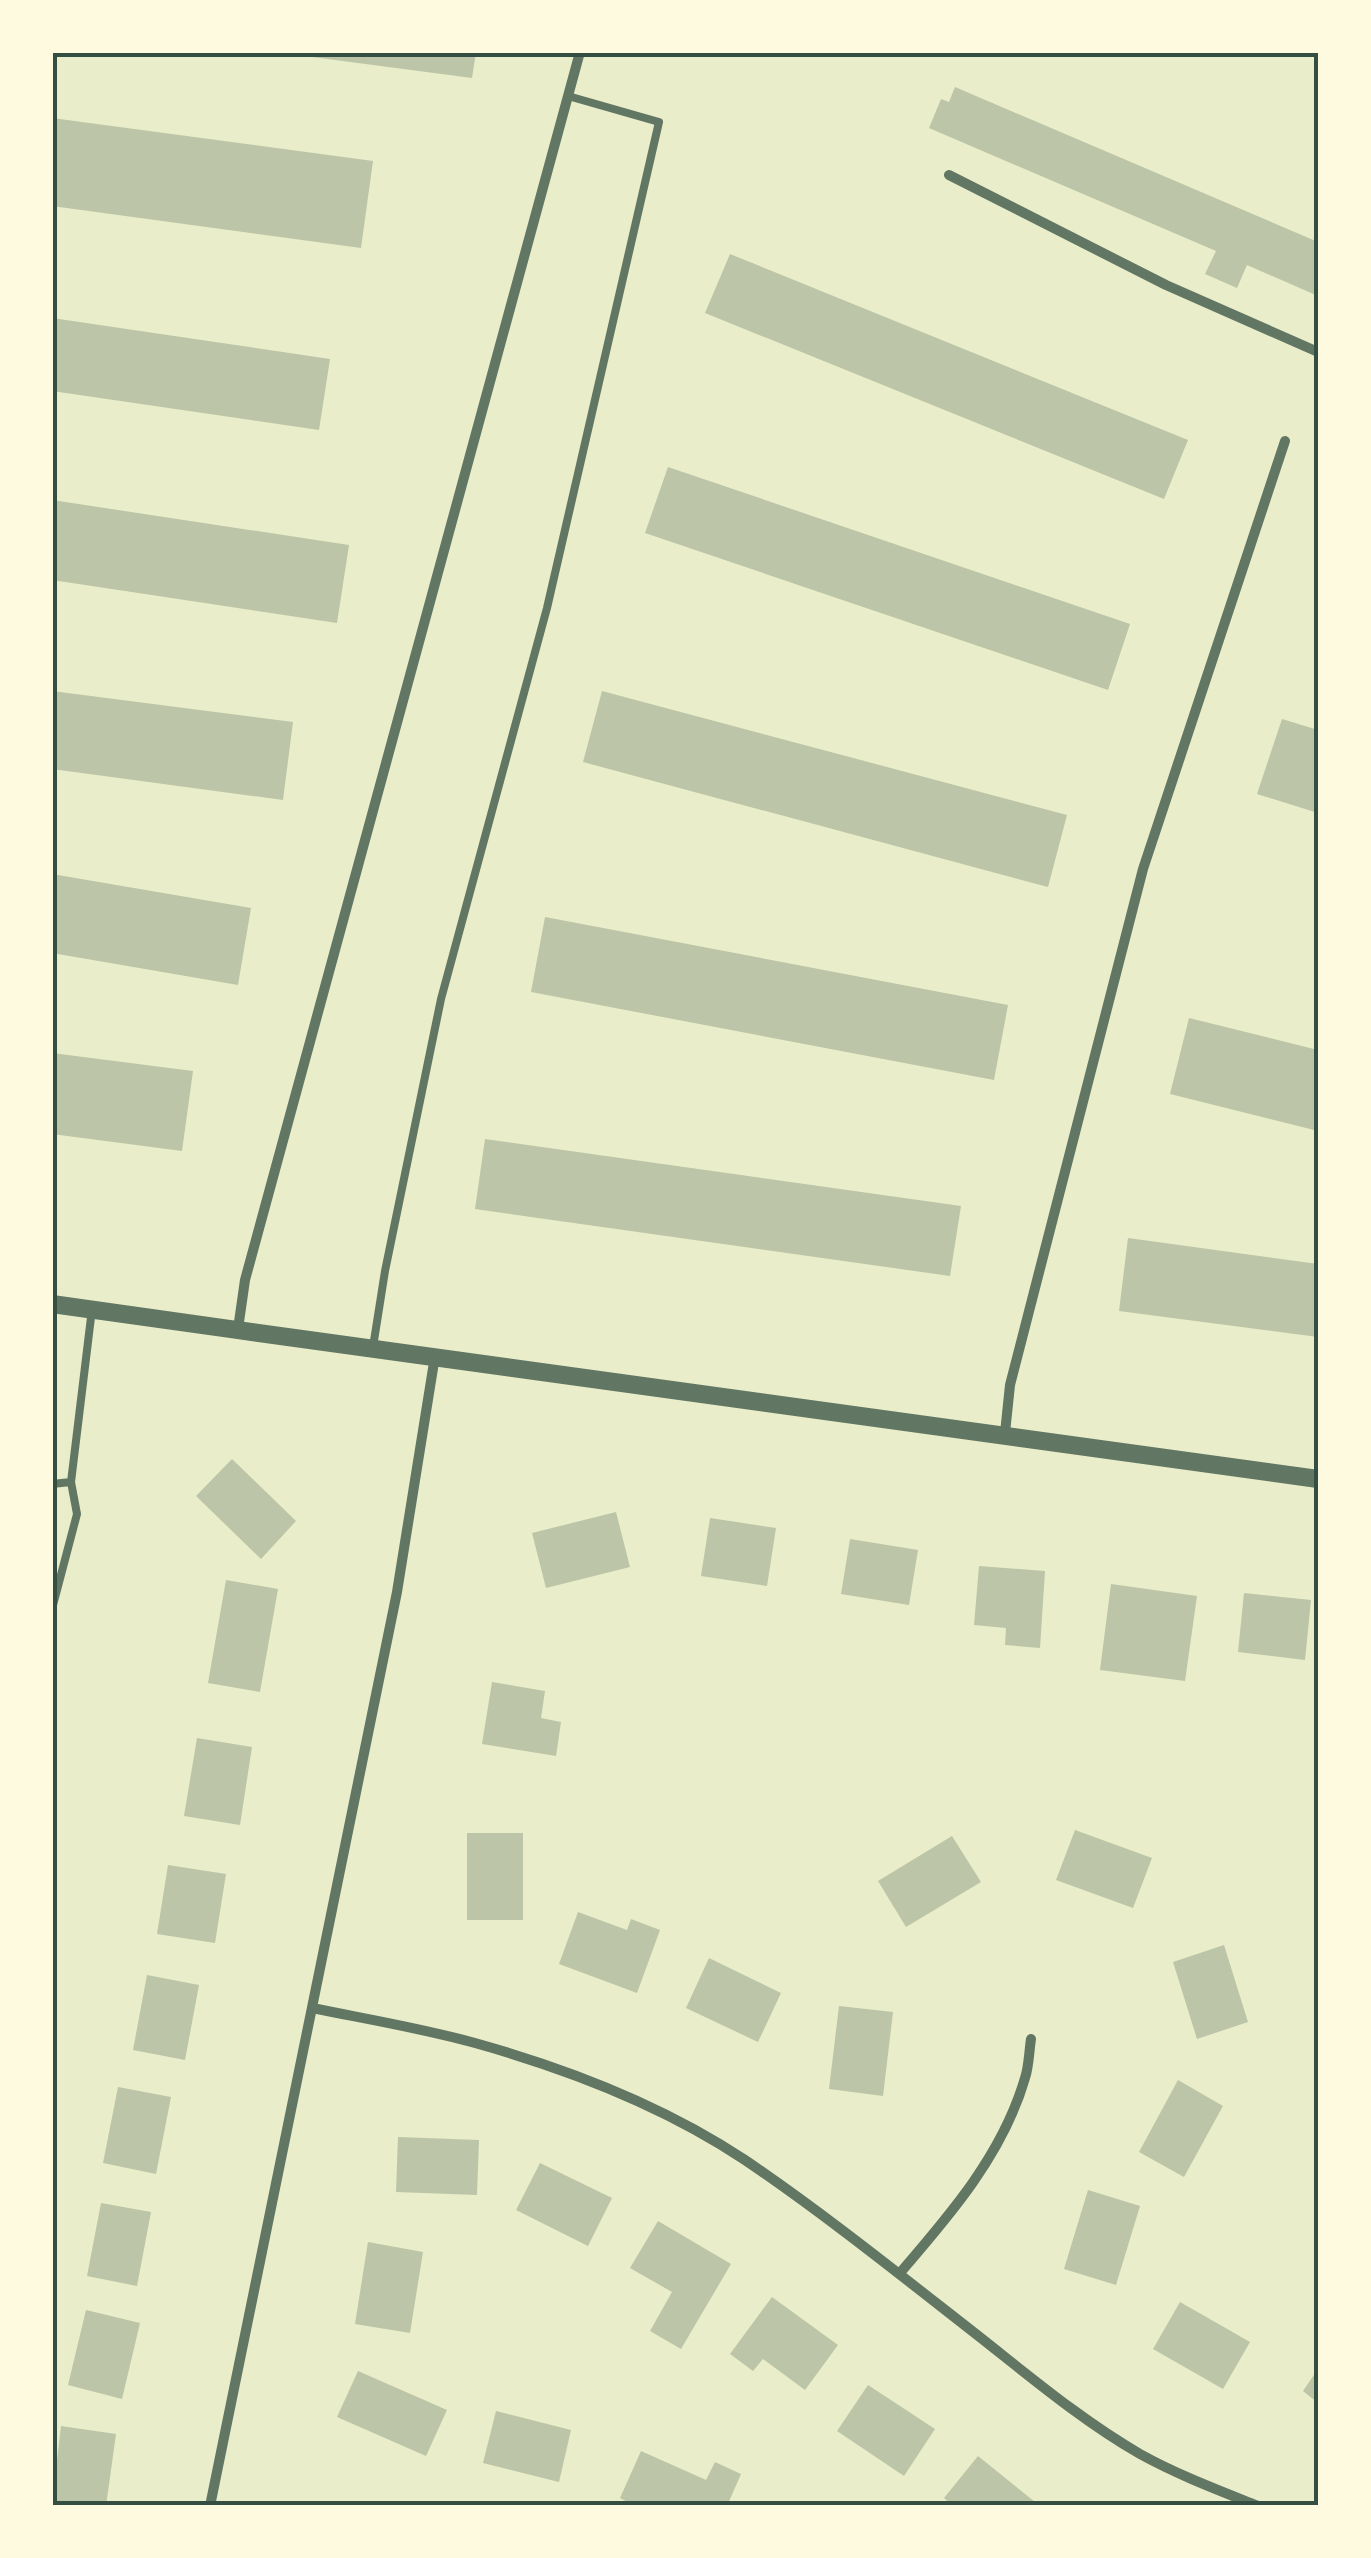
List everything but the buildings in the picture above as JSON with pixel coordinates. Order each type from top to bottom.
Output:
[{"type":"street","points":[[238,1329],[245,1280],[580,52]]},
{"type":"street","points":[[949,175],[1166,285],[1318,352]]},
{"type":"street","points":[[1005,1433],[1010,1386],[1143,869],[1286,441]]},
{"type":"street","points":[[52,1304],[1318,1479]]},
{"type":"street","points":[[210,2506],[398,1592],[435,1356]]},
{"type":"street","points":[[312,2008],[473,2042],[546,2065],[637,2101],[689,2127],[744,2160],[899,2274],[1084,2418],[1143,2456],[1258,2506]]},
{"type":"street","points":[[899,2274],[942,2224],[992,2155],[1027,2074],[1030,2039]]},
{"type":"lane","points":[[373,1347],[385,1270],[442,999],[547,608],[659,122],[568,96]]},
{"type":"lane","points":[[52,1609],[76,1514],[71,1482],[92,1309]]},
{"type":"lane","points":[[52,1484],[71,1482]]}]
